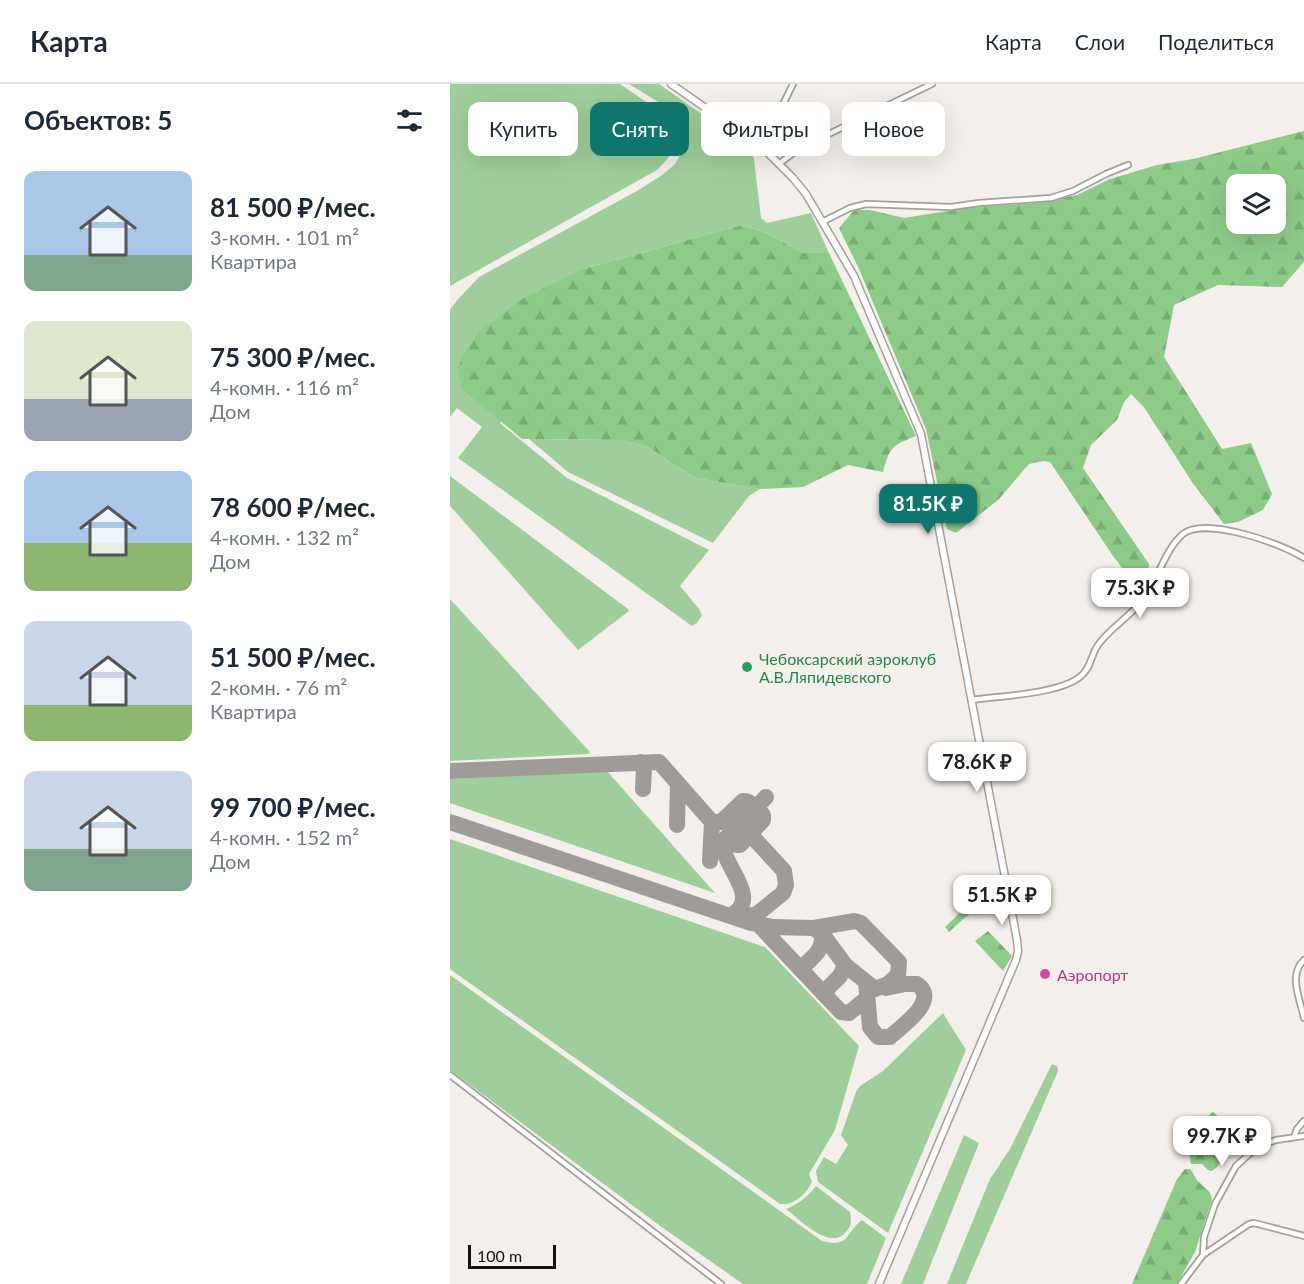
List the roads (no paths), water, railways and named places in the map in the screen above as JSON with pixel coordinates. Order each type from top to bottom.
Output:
[{"type":"street","points":[[671,84],[701,105]]},
{"type":"street","points":[[784,102],[793,84]]},
{"type":"street","points":[[780,163],[800,148],[932,84]]},
{"type":"street","points":[[772,156],[806,194],[824,221],[854,276],[921,434],[1018,951],[879,1284]]},
{"type":"street","points":[[824,221],[850,208],[866,204],[951,207],[1051,198],[1073,191],[1128,165]]},
{"type":"street","points":[[971,700],[1059,688],[1083,675],[1100,642],[1140,604],[1175,543],[1189,530],[1201,528],[1237,532],[1270,541],[1304,558]]},
{"type":"street","points":[[1304,960],[1296,970],[1296,979],[1297,993],[1304,1018]]},
{"type":"street","points":[[450,1075],[721,1284]]},
{"type":"street","points":[[1294,1137],[1304,1121]]},
{"type":"street","points":[[1203,1255],[1204,1237],[1215,1204],[1236,1166],[1257,1147],[1304,1136]]},
{"type":"street","points":[[1181,1284],[1203,1255],[1233,1237],[1244,1227],[1254,1223],[1304,1236]]},
{"type":"place","name":"Чебоксарский аэроклуб А.В.Ляпидевского","points":[[747,667]]},
{"type":"place","name":"Аэропорт","points":[[1045,974]]}]
